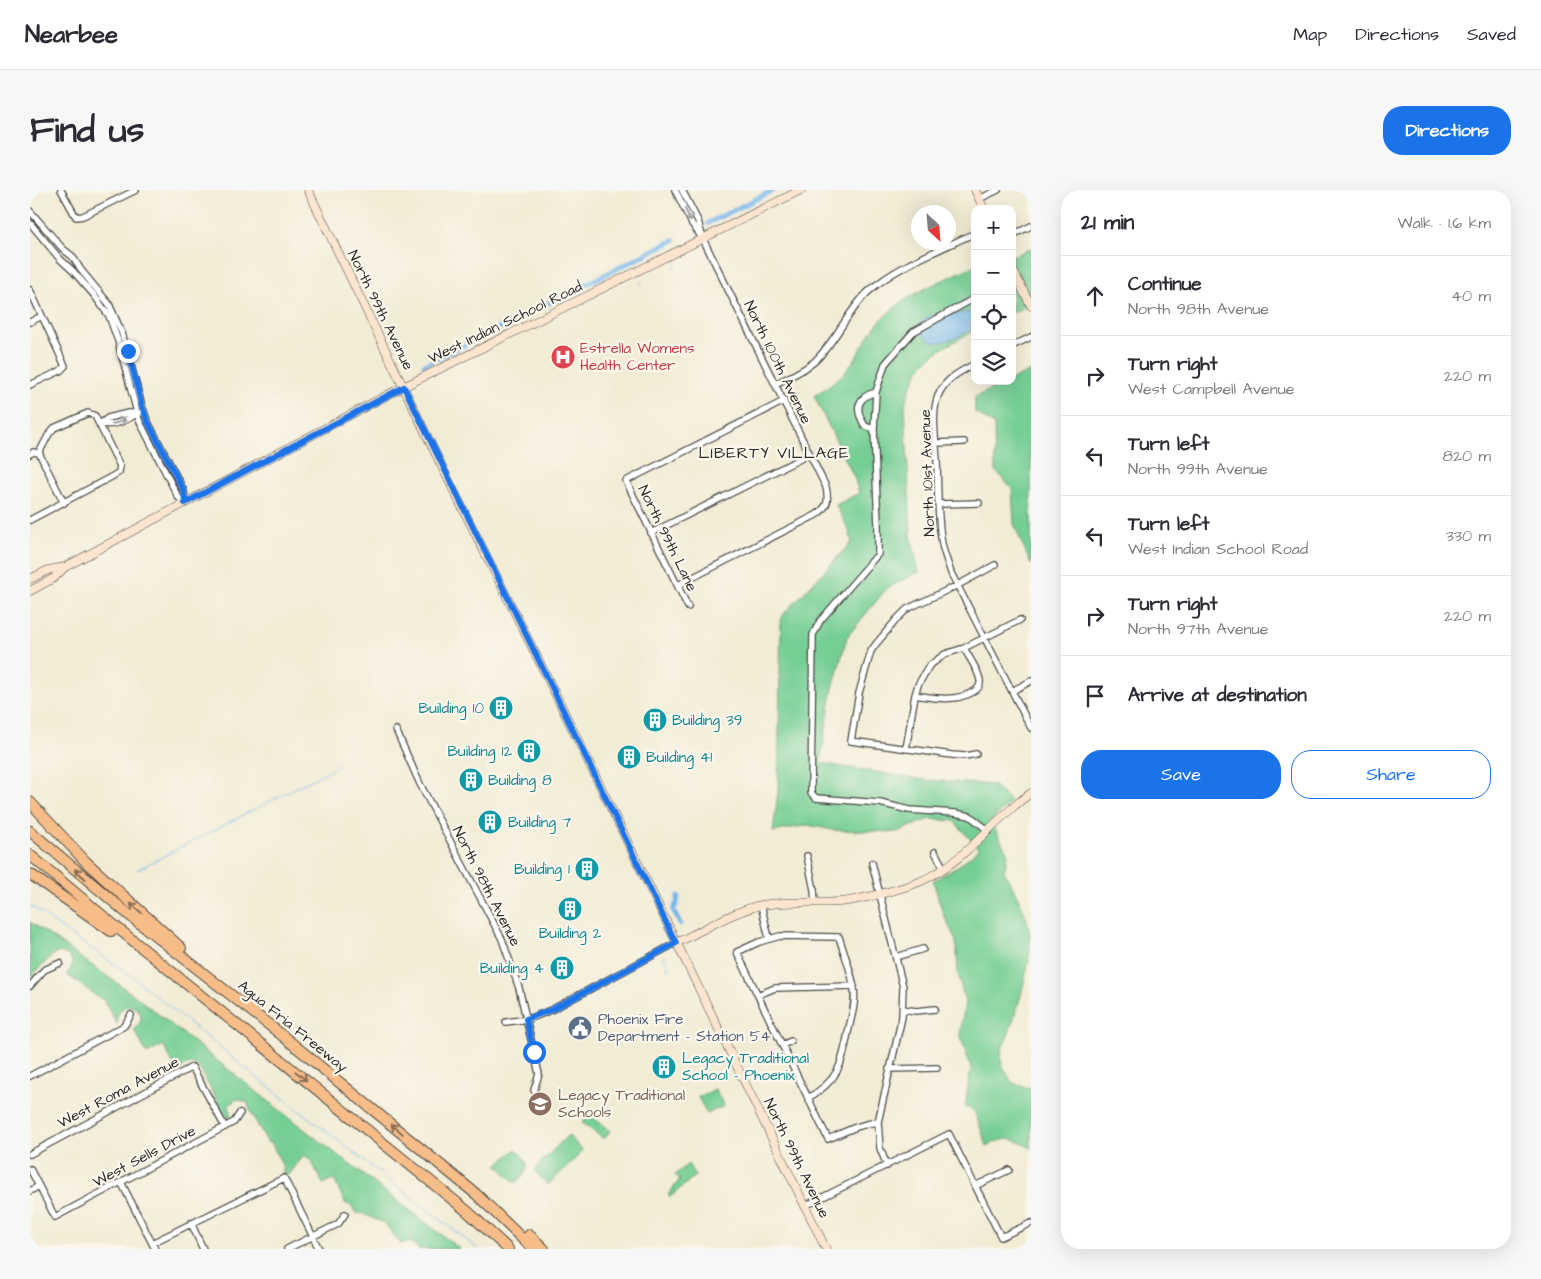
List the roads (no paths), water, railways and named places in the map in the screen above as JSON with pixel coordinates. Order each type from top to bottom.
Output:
[{"type":"highway","points":[[30,802],[61,837],[117,891],[178,946],[255,1007],[278,1032]]},
{"type":"highway","name":"Agua Fria Freeway","points":[[30,831],[128,914],[278,1032],[476,1194],[533,1249]]},
{"type":"highway","points":[[30,855],[115,926],[419,1171],[467,1211],[508,1249]]},
{"type":"highway","points":[[30,874],[114,933],[234,1028],[263,1045]]},
{"type":"highway","points":[[435,1160],[463,1175],[544,1249]]},
{"type":"highway","points":[[419,1171],[435,1191],[498,1249]]},
{"type":"main road","name":"North 99th Avenue","points":[[308,190],[826,1249]]},
{"type":"main road","name":"West Indian School Road","points":[[30,579],[48,570],[64,567],[404,387],[801,190]]},
{"type":"main road","points":[[975,190],[982,205]]},
{"type":"main road","points":[[1016,281],[1031,306]]},
{"type":"main road","name":"West Indian School Road","points":[[30,591],[54,578],[64,567]]},
{"type":"main road","points":[[676,943],[761,905],[783,902],[846,902],[880,894],[929,878],[961,857],[1031,793]]},
{"type":"street","points":[[61,190],[76,217],[83,216],[136,190]]},
{"type":"street","points":[[675,190],[692,224],[703,239]]},
{"type":"street","points":[[682,190],[698,221],[703,239]]},
{"type":"street","points":[[979,199],[998,190]]},
{"type":"street","points":[[30,213],[72,256],[81,270],[110,304],[122,355],[145,432],[178,497],[185,503]]},
{"type":"street","points":[[30,223],[112,315]]},
{"type":"street","points":[[1016,233],[1031,226]]},
{"type":"street","points":[[775,384],[814,362],[824,351],[856,304],[869,291],[889,276],[971,235]]},
{"type":"street","name":"North 100th Avenue","points":[[678,585],[816,515],[824,510],[829,498],[826,487],[810,454],[703,239]]},
{"type":"street","points":[[58,256],[64,249]]},
{"type":"street","points":[[30,290],[65,366],[60,371],[30,385]]},
{"type":"street","points":[[971,300],[912,332],[885,364],[876,392],[874,429],[878,554],[820,621],[814,635],[811,793],[816,798],[880,803],[909,810],[955,813],[970,816],[989,831]]},
{"type":"street","points":[[30,322],[42,316]]},
{"type":"street","points":[[1016,344],[1031,337]]},
{"type":"street","name":"North 101st Avenue","points":[[971,366],[951,377],[938,396],[936,408],[936,443],[942,545],[952,573],[1031,728]]},
{"type":"street","points":[[874,429],[864,426],[858,410],[860,401],[867,394],[876,392]]},
{"type":"street","name":"North 99th Lane","points":[[688,606],[626,481],[784,401]]},
{"type":"street","points":[[30,520],[113,476],[119,472],[120,466],[100,424],[95,416],[88,413],[54,428],[39,453]]},
{"type":"street","points":[[100,424],[108,418],[128,413],[140,413]]},
{"type":"street","points":[[936,443],[964,442]]},
{"type":"street","points":[[30,454],[34,452],[39,453]]},
{"type":"street","points":[[39,453],[64,502]]},
{"type":"street","points":[[651,533],[810,454]]},
{"type":"street","points":[[939,504],[979,503]]},
{"type":"street","points":[[976,754],[965,756],[952,755],[851,741],[859,693],[871,651],[897,618],[907,609],[995,565]]},
{"type":"street","points":[[906,749],[915,695],[925,672],[944,654],[964,648],[1020,620]]},
{"type":"street","points":[[915,695],[934,698],[955,698],[968,695],[976,690],[980,685],[980,679],[964,648]]},
{"type":"street","points":[[1012,691],[1031,681]]},
{"type":"street","name":"North 98th Avenue","points":[[396,730],[420,784],[502,939],[519,988],[540,1074],[534,1090]]},
{"type":"street","points":[[935,852],[944,869]]},
{"type":"street","points":[[807,856],[815,902]]},
{"type":"street","points":[[872,863],[903,988],[903,1009],[878,1122],[880,1148],[887,1166]]},
{"type":"street","points":[[761,905],[769,938]]},
{"type":"street","points":[[808,1098],[828,1084],[841,1064],[854,1004],[854,986],[839,937],[790,936],[769,938],[737,952],[828,1140],[865,1123],[878,1122]]},
{"type":"street","points":[[506,1022],[526,1019],[553,1009],[676,943]]},
{"type":"street","points":[[896,956],[923,949]]},
{"type":"street","points":[[30,986],[44,970],[60,963]]},
{"type":"street","points":[[758,995],[775,988],[854,986]]},
{"type":"street","points":[[903,1009],[916,1011],[935,1009]]},
{"type":"street","points":[[30,1076],[124,1026],[131,1015]]},
{"type":"street","points":[[782,1045],[791,1040]]},
{"type":"street","name":"West Roma Avenue","points":[[30,1154],[192,1068],[225,1127]]},
{"type":"street","points":[[890,1069],[937,1068]]},
{"type":"street","name":"West Sells Drive","points":[[39,1186],[56,1217],[234,1122],[240,1113]]},
{"type":"street","points":[[805,1206],[950,1134],[1001,1237],[1031,1223]]},
{"type":"street","points":[[30,1169],[39,1186],[30,1191]]},
{"type":"street","points":[[975,1186],[1009,1170]]},
{"type":"street","points":[[152,1242],[284,1178],[319,1249]]},
{"type":"street","points":[[121,1182],[155,1249]]},
{"type":"street","points":[[286,1249],[338,1224],[345,1214]]},
{"type":"street","points":[[191,1223],[203,1249]]},
{"type":"water","points":[[971,312],[971,330],[952,339],[940,342],[927,339],[920,330],[921,321],[926,318]]},
{"type":"waterway","points":[[708,223],[774,190]]},
{"type":"waterway","points":[[437,359],[674,240]]},
{"type":"waterway","points":[[674,268],[676,263]]},
{"type":"waterway","points":[[424,365],[432,361]]},
{"type":"waterway","points":[[137,870],[340,765]]},
{"type":"waterway","points":[[678,896],[673,910],[680,924]]},
{"type":"waterway","points":[[30,905],[129,974],[255,1076],[478,1249]]},
{"type":"waterway","points":[[664,956],[669,970]]},
{"type":"place","name":"Estrella Womens Health Center","points":[[563,357]]},
{"type":"place","name":"Building 10","points":[[501,708]]},
{"type":"place","name":"Building 39","points":[[655,720]]},
{"type":"place","name":"Building 12","points":[[529,751]]},
{"type":"place","name":"Building 41","points":[[629,757]]},
{"type":"place","name":"Building 8","points":[[471,780]]},
{"type":"place","name":"Building 7","points":[[490,822]]},
{"type":"place","name":"Building 1","points":[[587,869]]},
{"type":"place","name":"Building 2","points":[[570,909]]},
{"type":"place","name":"Building 4","points":[[562,968]]},
{"type":"place","name":"Phoenix Fire Department - Station 54","points":[[580,1028]]},
{"type":"place","name":"Legacy Traditional School - Phoenix","points":[[664,1067]]},
{"type":"place","name":"Legacy Traditional Schools","points":[[540,1104]]},
{"type":"district","name":"LIBERTY VILLAGE","points":[[774,452]]}]
